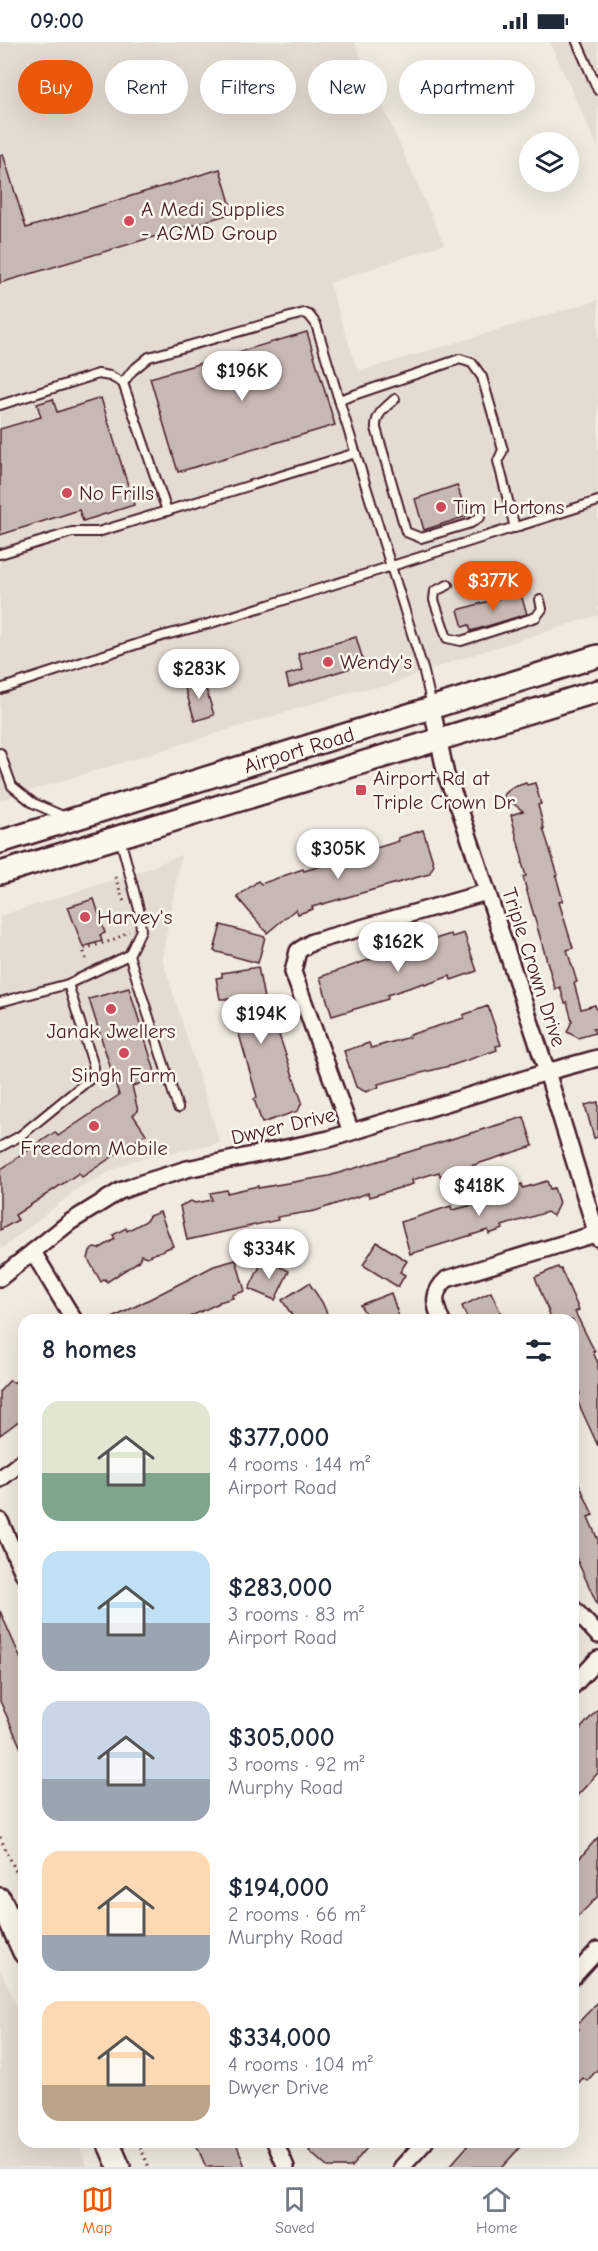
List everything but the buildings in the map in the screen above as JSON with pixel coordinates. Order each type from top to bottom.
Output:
[{"type":"main road","name":"Airport Road","points":[[0,842],[598,656]]},
{"type":"main road","name":"Airport Road","points":[[0,873],[598,691]]},
{"type":"main road","points":[[0,1899],[18,1939]]},
{"type":"main road","points":[[111,2148],[119,2167]]},
{"type":"street","name":"Triple Crown Drive","points":[[432,709],[446,776],[547,1072],[598,1235]]},
{"type":"street","points":[[351,1132],[293,972],[298,951],[312,942],[487,892]]},
{"type":"street","name":"Dwyer Drive","points":[[0,1278],[87,1211],[120,1191],[187,1169],[351,1132],[598,1058]]},
{"type":"street","points":[[439,1314],[435,1304],[436,1293],[447,1279],[598,1235]]},
{"type":"street","points":[[33,1252],[70,1314]]},
{"type":"street","points":[[0,1479],[18,1465]]},
{"type":"street","points":[[0,1521],[18,1562]]},
{"type":"street","points":[[579,1614],[598,1635]]},
{"type":"street","points":[[579,1680],[598,1659]]},
{"type":"street","points":[[579,1971],[598,1950]]},
{"type":"street","points":[[278,2148],[286,2167]]},
{"type":"street","points":[[402,2167],[419,2148]]},
{"type":"lane","points":[[577,42],[598,90]]},
{"type":"lane","points":[[123,383],[132,371],[149,357],[304,313],[309,315],[316,324],[392,566],[424,672],[432,709]]},
{"type":"lane","points":[[339,400],[460,359],[472,363],[482,377],[503,450],[498,461],[515,528]]},
{"type":"lane","points":[[0,405],[98,374],[110,376],[123,383],[167,511]]},
{"type":"lane","points":[[395,399],[381,411],[376,420],[376,428],[402,511],[406,532],[422,538],[471,523],[480,517]]},
{"type":"lane","points":[[0,554],[72,532],[98,532],[356,453]]},
{"type":"lane","points":[[0,689],[162,636],[598,501]]},
{"type":"lane","points":[[448,585],[435,591],[434,600],[447,638],[452,641],[461,641],[536,616],[542,609],[540,600]]},
{"type":"lane","points":[[0,753],[12,786],[21,795],[33,803],[72,820]]},
{"type":"lane","points":[[0,1002],[68,984],[129,955],[141,930],[139,909],[120,836]]},
{"type":"lane","points":[[129,955],[178,1108]]},
{"type":"lane","points":[[0,1147],[20,1136],[90,1079],[94,1066],[68,984]]},
{"type":"path","points":[[115,877],[125,904]]},
{"type":"path","points":[[86,959],[83,949],[114,940],[129,931],[132,922]]},
{"type":"path","points":[[0,1837],[18,1876]]},
{"type":"path","points":[[141,2148],[149,2167]]},
{"type":"shaded area","points":[[0,42],[354,42],[362,60],[308,60],[308,114],[386,114],[444,244],[329,283],[358,372],[598,300],[598,615],[450,662],[387,686],[357,690],[0,800]]},
{"type":"shaded area","points":[[550,42],[598,42],[598,148]]},
{"type":"shaded area","points":[[181,855],[162,958],[220,1143],[131,1161],[80,1187],[0,1250],[0,916],[142,871]]},
{"type":"shaded area","points":[[0,1970],[18,2008],[18,2148],[80,2148],[88,2167],[0,2167]]},
{"type":"place","name":"A Medi Supplies - AGMD Group","points":[[129,221]]},
{"type":"place","name":"No Frills","points":[[67,493]]},
{"type":"place","name":"Tim Hortons","points":[[441,507]]},
{"type":"place","name":"Wendy's","points":[[328,662]]},
{"type":"place","name":"Airport Rd at Triple Crown Dr","points":[[361,790]]},
{"type":"place","name":"Harvey's","points":[[85,917]]},
{"type":"place","name":"Janak Jwellers","points":[[111,1009]]},
{"type":"place","name":"Singh Farm","points":[[124,1053]]},
{"type":"place","name":"Freedom Mobile","points":[[94,1126]]}]
